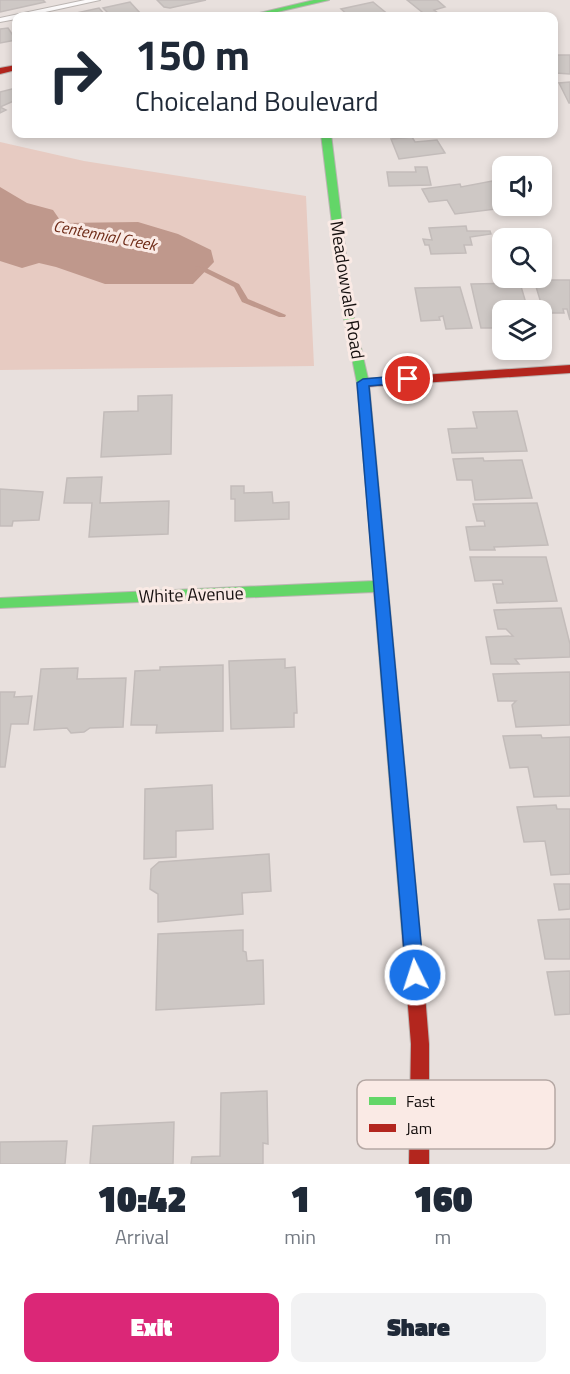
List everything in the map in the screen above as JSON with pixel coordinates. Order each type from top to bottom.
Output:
[{"type":"street","points":[[291,12],[311,10],[325,0]]},
{"type":"street","name":"Meadowvale Road","points":[[326,138],[348,313],[363,383],[420,1044],[420,1080]]},
{"type":"street","points":[[363,383],[570,369]]},
{"type":"street","name":"White Avenue","points":[[0,603],[381,586]]},
{"type":"lane","points":[[40,12],[96,0]]},
{"type":"shaded area","points":[[0,142],[84,161],[306,196],[314,366],[0,370]]},
{"type":"water","name":"Centennial Creek","points":[[0,187],[27,203],[53,210],[62,223],[138,222],[178,234],[211,250],[214,262],[193,284],[105,284],[39,263],[22,268],[0,261]]},
{"type":"building","points":[[0,0],[43,0],[45,2],[0,12]]},
{"type":"building","points":[[157,0],[206,0],[170,8],[164,7]]},
{"type":"building","points":[[407,0],[437,0],[445,7],[434,10],[437,12],[422,12]]},
{"type":"building","points":[[130,2],[139,12],[107,12],[103,8]]},
{"type":"building","points":[[373,2],[385,12],[344,12],[341,9]]},
{"type":"building","points":[[99,8],[102,12],[81,12]]},
{"type":"building","points":[[8,28],[12,34],[12,41],[0,43],[0,29]]},
{"type":"building","points":[[558,55],[570,55],[570,74],[558,73]]},
{"type":"building","points":[[570,82],[570,103],[569,103],[559,83]]},
{"type":"building","points":[[12,89],[12,102],[0,107],[0,92]]},
{"type":"building","points":[[413,138],[415,142],[437,140],[445,153],[399,159],[391,139]]},
{"type":"building","points":[[415,167],[427,167],[431,185],[389,186],[387,172],[416,172]]},
{"type":"building","points":[[492,181],[492,210],[455,214],[447,200],[429,202],[422,189],[460,184],[461,187]]},
{"type":"building","points":[[466,226],[467,231],[490,231],[491,234],[470,237],[472,245],[464,245],[466,253],[431,254],[429,245],[425,245],[423,239],[432,240],[429,228]]},
{"type":"building","points":[[552,280],[570,280],[570,320],[567,309],[563,309],[564,313],[552,313],[552,300],[540,300],[536,288],[552,288]]},
{"type":"building","points":[[471,284],[492,284],[492,288],[521,288],[525,300],[492,300],[492,328],[481,328]]},
{"type":"building","points":[[460,287],[472,328],[446,329],[443,316],[439,317],[440,320],[421,321],[415,288]]},
{"type":"building","points":[[172,395],[171,454],[101,457],[104,412],[138,411],[138,396]]},
{"type":"building","points":[[517,411],[527,451],[452,453],[448,429],[477,428],[473,412]]},
{"type":"building","points":[[483,458],[484,461],[522,460],[532,498],[475,500],[472,480],[457,480],[453,459]]},
{"type":"building","points":[[102,477],[100,503],[169,501],[168,534],[89,537],[92,503],[64,503],[67,478]]},
{"type":"building","points":[[231,486],[244,486],[244,493],[272,492],[273,503],[289,502],[289,519],[235,521],[235,499],[231,499]]},
{"type":"building","points":[[0,489],[43,492],[39,520],[13,521],[12,526],[0,526]]},
{"type":"building","points":[[537,503],[548,545],[470,550],[466,527],[485,526],[484,521],[477,521],[473,504]]},
{"type":"building","points":[[470,557],[546,557],[557,601],[497,603],[493,584],[503,584],[502,580],[475,581]]},
{"type":"building","points":[[561,608],[570,644],[570,657],[515,659],[519,664],[491,664],[486,637],[513,636],[506,629],[498,629],[494,610]]},
{"type":"building","points":[[285,659],[285,668],[295,667],[297,713],[294,713],[294,727],[231,729],[229,661]]},
{"type":"building","points":[[223,665],[223,731],[156,733],[157,725],[131,725],[135,671],[160,670],[160,667]]},
{"type":"building","points":[[78,668],[77,679],[126,678],[123,727],[90,728],[84,732],[71,733],[67,728],[34,730],[41,669]]},
{"type":"building","points":[[570,672],[570,725],[516,727],[512,705],[516,701],[498,701],[493,674]]},
{"type":"building","points":[[0,692],[15,692],[14,697],[32,696],[28,724],[11,724],[5,767],[0,767]]},
{"type":"building","points":[[541,735],[542,738],[570,737],[570,796],[534,797],[528,767],[510,768],[503,736]]},
{"type":"building","points":[[212,785],[213,829],[176,831],[176,857],[144,859],[145,789]]},
{"type":"building","points":[[556,805],[557,809],[570,809],[570,874],[551,875],[545,841],[524,842],[517,807]]},
{"type":"building","points":[[269,854],[271,891],[242,893],[243,914],[158,922],[158,894],[150,889],[151,869],[159,862]]},
{"type":"building","points":[[554,884],[570,884],[570,909],[559,910]]},
{"type":"building","points":[[570,919],[570,959],[545,959],[538,920]]},
{"type":"building","points":[[243,930],[243,951],[246,952],[247,961],[263,960],[264,1004],[156,1010],[158,934]]},
{"type":"building","points":[[570,971],[570,1014],[555,1015],[547,972]]},
{"type":"building","points":[[267,1091],[268,1144],[263,1143],[263,1164],[191,1164],[192,1157],[220,1156],[221,1093]]},
{"type":"building","points":[[174,1122],[173,1164],[90,1164],[93,1126]]},
{"type":"building","points":[[67,1141],[65,1164],[0,1164],[0,1142]]},
{"type":"waterway","points":[[195,268],[206,270],[237,286],[245,300],[282,315]]},
{"type":"traffic: fast","points":[[270,12],[325,0]]},
{"type":"traffic: fast","points":[[326,138],[348,313],[363,383],[411,932]]},
{"type":"traffic: fast","points":[[0,603],[382,586]]},
{"type":"traffic: jam","points":[[0,71],[12,69]]},
{"type":"traffic: jam","points":[[363,383],[570,369]]},
{"type":"traffic: jam","points":[[411,932],[420,1044],[420,1080]]},
{"type":"traffic: jam","points":[[419,1149],[419,1164]]},
{"type":"route","points":[[408,379],[363,383],[415,975]]}]
